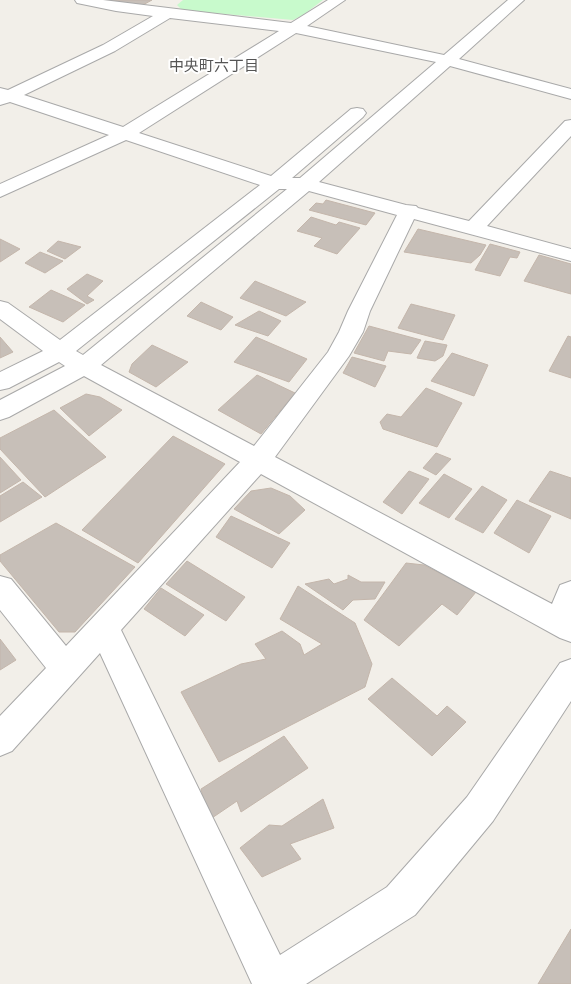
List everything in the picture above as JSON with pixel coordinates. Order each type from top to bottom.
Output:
[{"type":"street","points":[[82,0],[116,7],[294,28],[447,60],[571,94]]},
{"type":"street","points":[[0,191],[125,134],[338,0]]},
{"type":"street","points":[[396,80],[426,55],[452,37],[494,0]]},
{"type":"street","points":[[0,411],[84,366],[305,184],[517,0]]},
{"type":"street","points":[[3,96],[109,48],[168,13]]},
{"type":"street","points":[[3,96],[274,183],[305,184],[571,255]]},
{"type":"street","points":[[0,382],[60,352],[274,183],[373,100]]},
{"type":"street","points":[[473,229],[571,125]]},
{"type":"street","points":[[0,740],[259,459],[338,356],[352,332],[359,311],[408,210]]},
{"type":"street","points":[[0,308],[60,352],[84,366],[565,625],[571,594]]},
{"type":"street","points":[[0,588],[66,669]]},
{"type":"street","points":[[104,628],[273,983],[401,901],[480,809],[571,673]]},
{"type":"green space","points":[[183,0],[323,0],[293,20],[190,11],[181,9],[177,5]]},
{"type":"building","points":[[97,0],[152,0],[141,6]]},
{"type":"building","points":[[326,200],[375,213],[366,225],[309,210],[316,203],[323,204]]},
{"type":"building","points":[[311,217],[336,225],[339,222],[360,228],[337,254],[314,246],[322,238],[297,231]]},
{"type":"building","points":[[418,229],[486,245],[480,255],[471,263],[404,252]]},
{"type":"building","points":[[0,239],[20,249],[0,262]]},
{"type":"building","points":[[58,241],[81,247],[65,259],[47,251]]},
{"type":"building","points":[[490,244],[520,252],[517,258],[510,257],[500,276],[475,270]]},
{"type":"building","points":[[40,252],[63,261],[45,273],[25,263]]},
{"type":"building","points":[[539,255],[571,264],[571,294],[524,281]]},
{"type":"building","points":[[87,274],[103,281],[87,296],[94,300],[87,304],[67,289]]},
{"type":"building","points":[[255,281],[306,302],[286,316],[240,298]]},
{"type":"building","points":[[51,290],[85,305],[63,322],[29,307]]},
{"type":"building","points":[[201,302],[233,317],[221,330],[187,316]]},
{"type":"building","points":[[411,304],[455,315],[443,340],[398,328]]},
{"type":"building","points":[[259,311],[281,321],[268,336],[235,325]]},
{"type":"building","points":[[369,326],[421,340],[411,354],[388,351],[384,361],[354,353]]},
{"type":"building","points":[[568,336],[571,337],[571,378],[549,371]]},
{"type":"building","points":[[0,337],[13,352],[0,358]]},
{"type":"building","points":[[256,337],[307,359],[289,382],[234,362]]},
{"type":"building","points":[[425,341],[447,345],[443,356],[435,361],[417,358]]},
{"type":"building","points":[[152,345],[188,362],[156,387],[129,372],[132,364]]},
{"type":"building","points":[[452,353],[488,365],[474,396],[431,381]]},
{"type":"building","points":[[352,357],[386,366],[375,387],[343,373]]},
{"type":"building","points":[[257,375],[295,393],[261,434],[218,410]]},
{"type":"building","points":[[426,388],[462,403],[437,447],[383,429],[380,422],[387,414],[401,417]]},
{"type":"building","points":[[86,394],[100,397],[122,410],[89,436],[60,408]]},
{"type":"building","points":[[54,410],[106,457],[45,497],[0,449],[0,438]]},
{"type":"building","points":[[173,436],[225,464],[138,563],[82,530]]},
{"type":"building","points":[[436,453],[451,459],[436,475],[423,468]]},
{"type":"building","points":[[0,457],[21,480],[0,493]]},
{"type":"building","points":[[409,471],[429,479],[402,514],[383,502]]},
{"type":"building","points":[[550,471],[571,478],[571,519],[529,501]]},
{"type":"building","points":[[444,474],[472,489],[449,518],[419,503]]},
{"type":"building","points":[[23,482],[42,497],[0,522],[0,496]]},
{"type":"building","points":[[482,486],[507,500],[483,533],[455,519]]},
{"type":"building","points":[[271,488],[290,496],[305,510],[279,534],[234,509],[251,491]]},
{"type":"building","points":[[517,500],[551,516],[529,553],[494,533]]},
{"type":"building","points":[[231,516],[290,543],[272,568],[216,537]]},
{"type":"building","points":[[56,523],[135,567],[75,632],[59,632],[0,561],[0,555]]},
{"type":"building","points":[[187,561],[245,597],[226,621],[166,584]]},
{"type":"building","points":[[406,563],[424,565],[476,592],[457,615],[442,604],[399,646],[364,620]]},
{"type":"building","points":[[348,575],[361,582],[385,582],[375,599],[353,600],[343,610],[305,584],[329,579],[334,584],[348,579]]},
{"type":"building","points":[[298,586],[355,623],[372,664],[365,687],[219,762],[181,692],[241,664],[266,659],[255,644],[282,631],[300,644],[304,655],[322,644],[280,619]]},
{"type":"building","points":[[161,588],[204,615],[185,636],[144,609]]},
{"type":"building","points":[[0,639],[16,660],[0,670]]},
{"type":"building","points":[[392,678],[437,716],[447,706],[466,722],[432,756],[368,699]]},
{"type":"building","points":[[284,736],[308,768],[241,812],[237,801],[209,820],[201,789]]},
{"type":"building","points":[[323,799],[334,828],[290,844],[301,859],[262,877],[240,848],[269,825],[282,826]]},
{"type":"building","points":[[571,929],[571,984],[538,984]]},
{"type":"district","name":"中央町六丁目","points":[[214,66]]}]
